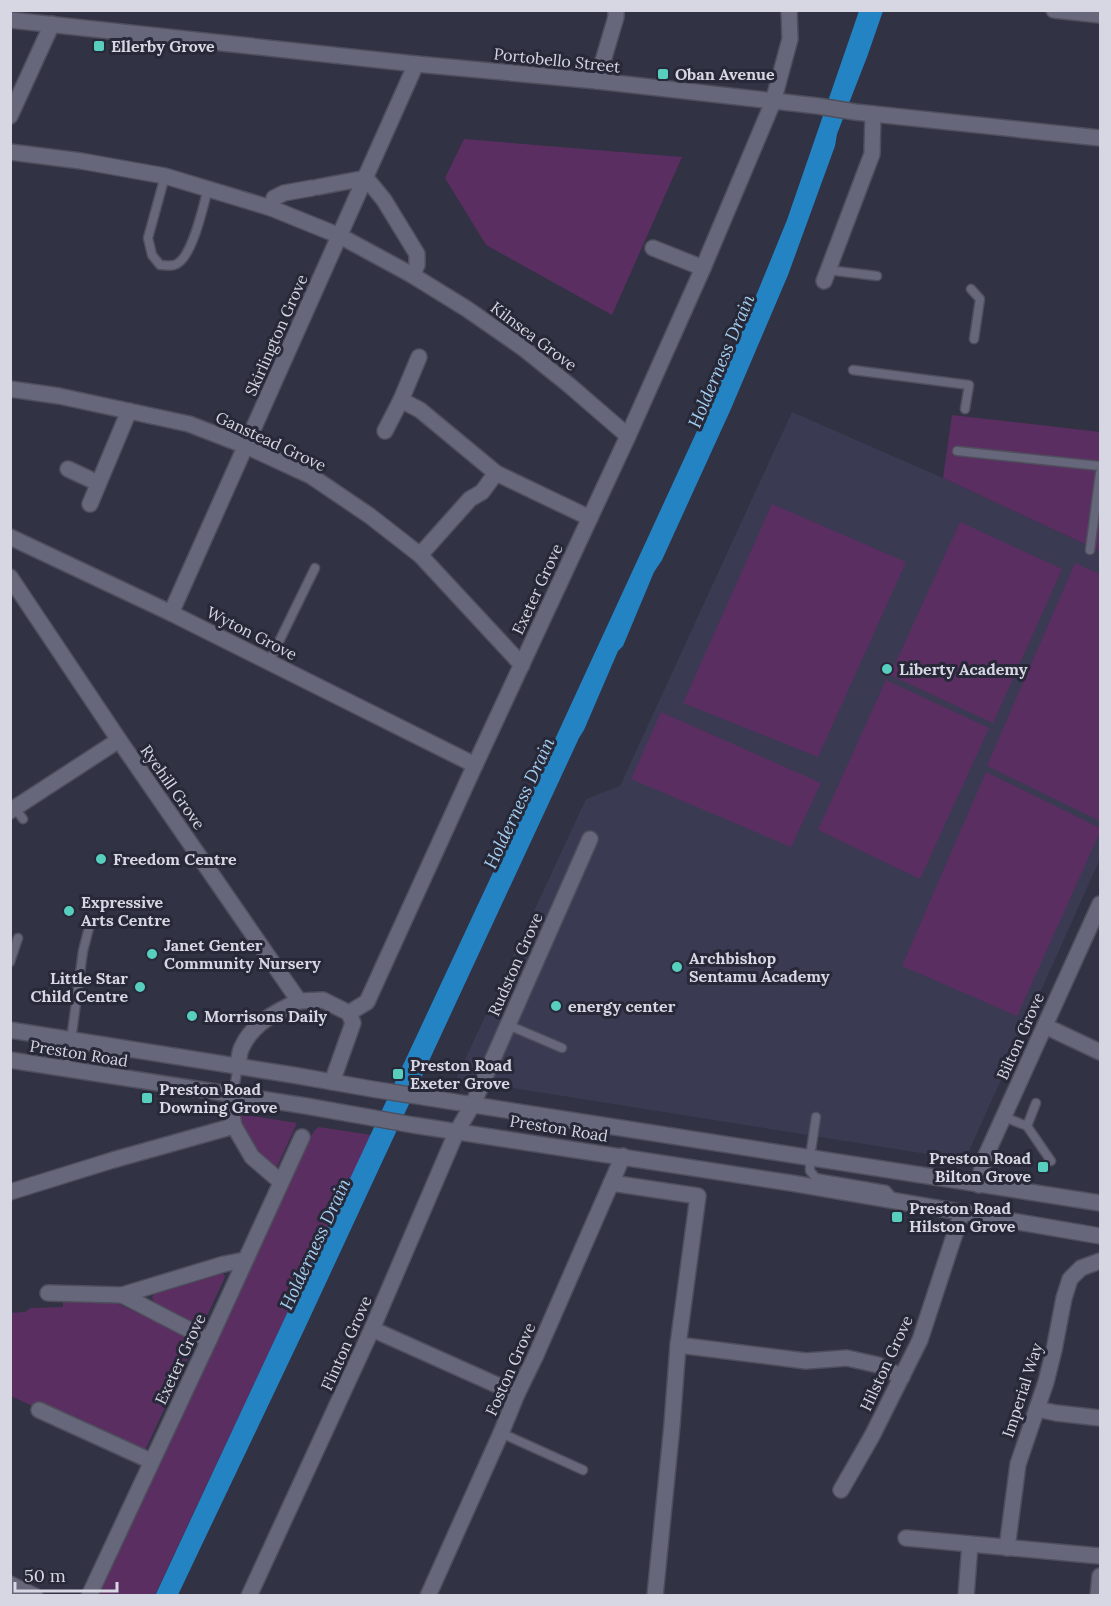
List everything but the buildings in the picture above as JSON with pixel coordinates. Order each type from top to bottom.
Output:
[{"type":"street","points":[[597,81],[616,17],[616,10]]},
{"type":"street","name":"Exeter Grove","points":[[349,1013],[367,1002],[703,268],[773,102],[790,39],[789,10]]},
{"type":"street","points":[[1054,10],[1101,15]]},
{"type":"street","name":"Portobello Street","points":[[10,20],[597,81],[855,112],[1101,138]]},
{"type":"street","points":[[10,116],[52,24]]},
{"type":"street","name":"Skirlington Grove","points":[[171,613],[416,64]]},
{"type":"street","points":[[826,276],[872,154],[873,114]]},
{"type":"street","name":"Kilnsea Grove","points":[[10,152],[81,161],[165,176],[271,208],[340,236],[412,275],[467,309],[569,384],[628,436]]},
{"type":"street","points":[[271,208],[274,198],[284,193],[366,178],[384,200],[417,254],[417,265],[412,275]]},
{"type":"street","points":[[653,248],[703,268]]},
{"type":"street","points":[[385,431],[419,357]]},
{"type":"street","name":"Ganstead Grove","points":[[10,389],[60,396],[189,424],[246,446],[311,476],[370,516],[420,555],[522,665]]},
{"type":"street","points":[[401,400],[420,410],[496,473],[590,518]]},
{"type":"street","points":[[90,504],[129,411]]},
{"type":"street","points":[[68,469],[98,483]]},
{"type":"street","points":[[420,555],[470,499],[482,492],[496,473]]},
{"type":"street","name":"Wyton Grove","points":[[10,537],[171,613],[475,765]]},
{"type":"street","name":"Ryehill Grove","points":[[10,577],[298,1000]]},
{"type":"street","points":[[16,812],[119,740]]},
{"type":"street","name":"Rudston Grove","points":[[473,1104],[590,839]]},
{"type":"street","name":"Bilton Grove","points":[[978,1185],[983,1162],[1101,904]]},
{"type":"street","points":[[238,1066],[242,1047],[253,1031],[274,1012],[298,1000],[323,1000],[349,1013],[353,1023],[332,1082]]},
{"type":"street","points":[[1045,1026],[1101,1052]]},
{"type":"street","name":"Preston Road","points":[[10,1030],[1101,1203]]},
{"type":"street","name":"Preston Road","points":[[10,1060],[413,1125],[623,1156],[1101,1236]]},
{"type":"street","points":[[233,1095],[231,1110],[234,1126],[252,1158],[281,1182]]},
{"type":"street","name":"Flinton Grove","points":[[249,1596],[372,1329],[457,1131],[473,1104]]},
{"type":"street","points":[[10,1192],[234,1126]]},
{"type":"street","name":"Exeter Grove","points":[[89,1596],[302,1137]]},
{"type":"street","name":"Foston Grove","points":[[428,1596],[623,1156]]},
{"type":"street","points":[[611,1183],[698,1196],[678,1345],[655,1596]]},
{"type":"street","name":"Hilston Grove","points":[[842,1490],[920,1340],[962,1212]]},
{"type":"street","points":[[48,1293],[122,1295],[224,1264],[245,1260]]},
{"type":"street","name":"Imperial Way","points":[[1006,1548],[1018,1464],[1046,1382],[1070,1279],[1081,1268],[1101,1261]]},
{"type":"street","points":[[122,1295],[209,1340]]},
{"type":"street","points":[[372,1329],[517,1394]]},
{"type":"street","points":[[678,1345],[806,1361],[847,1358],[878,1365],[902,1377]]},
{"type":"street","points":[[1037,1409],[1101,1418]]},
{"type":"street","points":[[39,1410],[151,1461]]},
{"type":"street","points":[[906,1538],[1101,1556]]},
{"type":"street","points":[[966,1596],[970,1544]]},
{"type":"street","points":[[1098,1596],[1101,1576]]},
{"type":"street","points":[[10,1584],[35,1596]]},
{"type":"lane","points":[[165,176],[148,238],[152,255],[160,265],[175,265],[183,259],[190,247],[208,189]]},
{"type":"lane","points":[[826,276],[877,276]]},
{"type":"lane","points":[[971,289],[980,299],[975,339]]},
{"type":"lane","points":[[853,370],[969,385],[965,409]]},
{"type":"lane","points":[[957,451],[1101,466]]},
{"type":"lane","points":[[1090,550],[1097,532],[1101,473]]},
{"type":"lane","points":[[269,662],[315,568]]},
{"type":"lane","points":[[67,1070],[83,951],[90,924]]},
{"type":"lane","points":[[10,962],[18,938]]},
{"type":"lane","points":[[508,1025],[562,1048]]},
{"type":"lane","points":[[233,1095],[238,1066]]},
{"type":"lane","points":[[1027,1126],[1036,1102]]},
{"type":"lane","points":[[816,1117],[810,1157],[810,1171],[816,1178],[886,1190],[896,1201]]},
{"type":"lane","points":[[1004,1117],[1027,1126],[1052,1161]]},
{"type":"lane","points":[[501,1432],[583,1470]]},
{"type":"shaded area","points":[[464,139],[682,157],[612,315],[486,245],[445,178]]},
{"type":"shaded area","name":"Liberty Academy","points":[[792,412],[943,478],[1100,551],[1100,859],[965,1160],[456,1079],[586,799],[620,786]]},
{"type":"shaded area","points":[[952,415],[1100,432],[1100,551],[943,478]]},
{"type":"shaded area","points":[[772,504],[906,562],[818,757],[683,703]]},
{"type":"shaded area","points":[[960,522],[1062,569],[993,723],[890,675]]},
{"type":"shaded area","points":[[1075,563],[1100,574],[1100,821],[987,766]]},
{"type":"shaded area","points":[[886,680],[989,728],[920,879],[818,830]]},
{"type":"shaded area","points":[[661,712],[821,783],[791,847],[631,779]]},
{"type":"shaded area","points":[[986,772],[1100,828],[1017,1016],[902,966]]},
{"type":"shaded area","points":[[239,1114],[297,1123],[276,1169],[248,1137]]},
{"type":"shaded area","points":[[319,1127],[371,1135],[155,1595],[100,1596],[100,1589],[311,1136]]},
{"type":"shaded area","points":[[219,1273],[224,1274],[225,1277],[202,1322],[197,1324],[154,1302],[152,1297],[155,1293]]},
{"type":"shaded area","points":[[63,1298],[110,1300],[189,1338],[192,1343],[192,1349],[142,1457],[11,1396],[10,1313],[25,1312],[31,1308],[63,1307]]},
{"type":"water","points":[[859,11],[883,11],[788,275],[730,411],[662,560],[654,572],[584,730],[178,1595],[155,1596],[731,357],[787,220]]},
{"type":"place","name":"Ellerby Grove","points":[[99,46]]},
{"type":"place","name":"Oban Avenue","points":[[663,74]]},
{"type":"place","name":"Liberty Academy","points":[[887,669]]},
{"type":"place","name":"Freedom Centre","points":[[101,859]]},
{"type":"place","name":"Expressive Arts Centre","points":[[69,911]]},
{"type":"place","name":"Janet Genter Community Nursery","points":[[152,954]]},
{"type":"place","name":"Archbishop Sentamu Academy","points":[[677,967]]},
{"type":"place","name":"Little Star Child Centre","points":[[140,987]]},
{"type":"place","name":"energy center","points":[[556,1006]]},
{"type":"place","name":"Morrisons Daily","points":[[192,1016]]},
{"type":"place","name":"Preston Road Exeter Grove","points":[[398,1074]]},
{"type":"place","name":"Preston Road Downing Grove","points":[[147,1098]]},
{"type":"place","name":"Preston Road Bilton Grove","points":[[1043,1167]]},
{"type":"place","name":"Preston Road Hilston Grove","points":[[897,1217]]},
{"type":"water label","name":"Holderness Drain","points":[[721,361]]},
{"type":"water label","name":"Holderness Drain","points":[[519,803]]},
{"type":"water label","name":"Holderness Drain","points":[[315,1244]]}]
